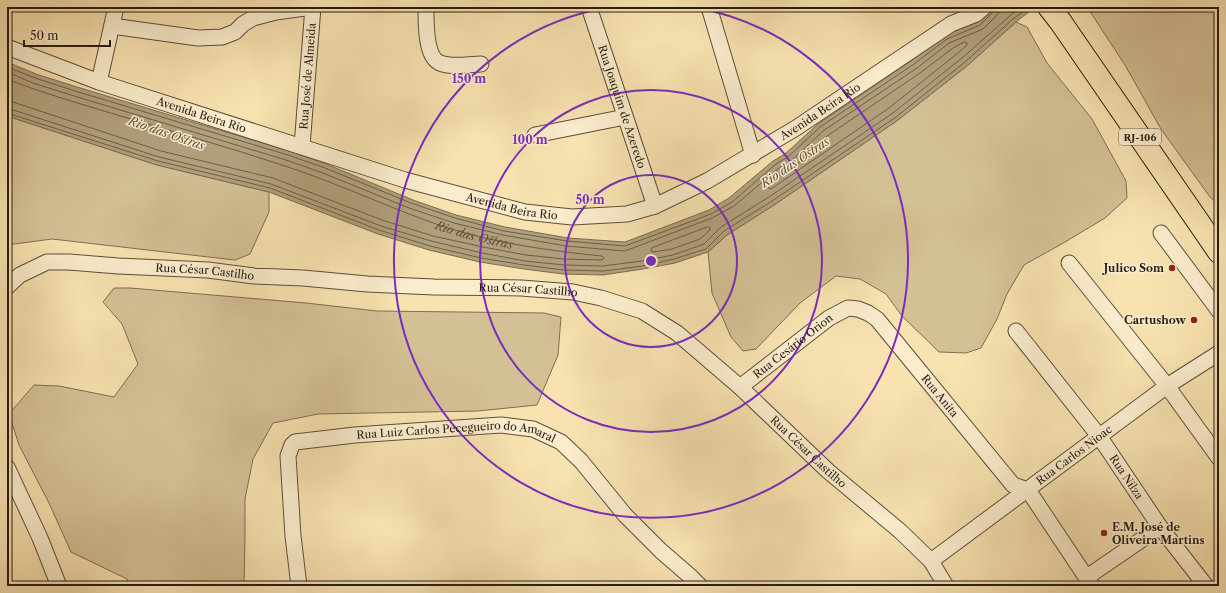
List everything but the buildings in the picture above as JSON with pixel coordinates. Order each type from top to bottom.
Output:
[{"type":"highway","name":"RJ-106","points":[[1061,12],[1215,240]]},
{"type":"highway","points":[[1215,240],[1214,257],[1219,264]]},
{"type":"street","points":[[99,82],[116,7]]},
{"type":"street","points":[[112,26],[198,38],[222,37],[235,32],[243,24],[253,18],[276,12],[313,7]]},
{"type":"street","name":"Rua José de Almeida","points":[[302,146],[313,7]]},
{"type":"street","points":[[426,7],[429,49],[433,58],[440,63],[452,65],[481,64]]},
{"type":"street","name":"Rua Joaquim de Azeredo","points":[[589,7],[655,206]]},
{"type":"street","points":[[709,7],[753,155]]},
{"type":"street","name":"Avenida Beira Rio","points":[[7,47],[99,82],[406,180],[525,212],[572,216],[627,214],[655,206],[707,181],[753,155],[796,128],[951,24],[976,14],[984,7]]},
{"type":"street","points":[[535,135],[625,117]]},
{"type":"street","points":[[1161,233],[1219,311]]},
{"type":"street","name":"Rua César Castilho","points":[[7,287],[20,275],[46,262],[69,262],[208,270],[254,276],[302,278],[366,284],[434,287],[521,288],[573,292],[601,298],[642,311],[677,332],[740,387],[828,472],[931,560],[946,586]]},
{"type":"street","points":[[1069,264],[1167,386],[1219,458]]},
{"type":"street","name":"Rua Cesário Orion","points":[[740,387],[829,318],[848,308]]},
{"type":"street","name":"Rua Anita","points":[[848,308],[858,309],[868,313],[877,320],[1013,485],[1028,490]]},
{"type":"street","name":"Rua Nilza","points":[[1016,330],[1099,436],[1160,526],[1206,586]]},
{"type":"street","name":"Rua Carlos Nioac","points":[[931,560],[1028,490],[1167,386],[1219,353]]},
{"type":"street","name":"Rua Luiz Carlos Pecegueiro do Amaral","points":[[299,586],[293,536],[288,456],[295,442],[355,435],[501,425],[533,429],[561,442],[581,461],[625,515],[695,582]]},
{"type":"street","points":[[7,467],[40,538],[59,586]]},
{"type":"street","points":[[1028,490],[1090,582],[1160,526]]},
{"type":"street","points":[[695,582],[709,586]]},
{"type":"shaded area","points":[[1087,7],[1219,7],[1219,205],[1210,197],[1161,129],[1125,65]]},
{"type":"shaded area","points":[[1016,22],[1027,27],[1047,63],[1092,119],[1126,181],[1127,198],[1105,218],[1024,265],[1007,294],[997,319],[981,348],[966,353],[939,352],[902,316],[886,294],[860,279],[836,276],[800,303],[756,349],[743,351],[731,337],[712,293],[708,252],[727,235],[774,205],[898,120],[968,65]]},
{"type":"shaded area","points":[[7,116],[157,165],[269,192],[269,212],[250,254],[235,260],[52,239],[7,245]]},
{"type":"shaded area","points":[[114,288],[130,288],[306,303],[377,311],[544,313],[561,317],[558,355],[537,405],[478,411],[318,414],[273,423],[253,459],[245,499],[244,586],[129,586],[127,579],[71,552],[49,503],[19,445],[9,414],[34,385],[59,386],[114,397],[138,364],[122,324],[103,302]]},
{"type":"water","name":"Rio das Ostras","points":[[992,7],[1035,7],[968,65],[898,120],[774,205],[727,235],[708,252],[675,263],[603,275],[563,274],[524,269],[480,262],[429,250],[378,234],[269,192],[157,165],[7,116],[7,62],[36,74],[77,87],[289,151],[326,164],[413,200],[456,215],[505,227],[568,238],[625,242],[709,210],[729,198],[773,161],[785,154],[818,124],[911,61],[945,35],[978,22]]},
{"type":"place","name":"Julico Som","points":[[1172,268]]},
{"type":"place","name":"Cartushow","points":[[1194,320]]},
{"type":"place","name":"E.M. José de Oliveira Martins","points":[[1104,533]]}]
